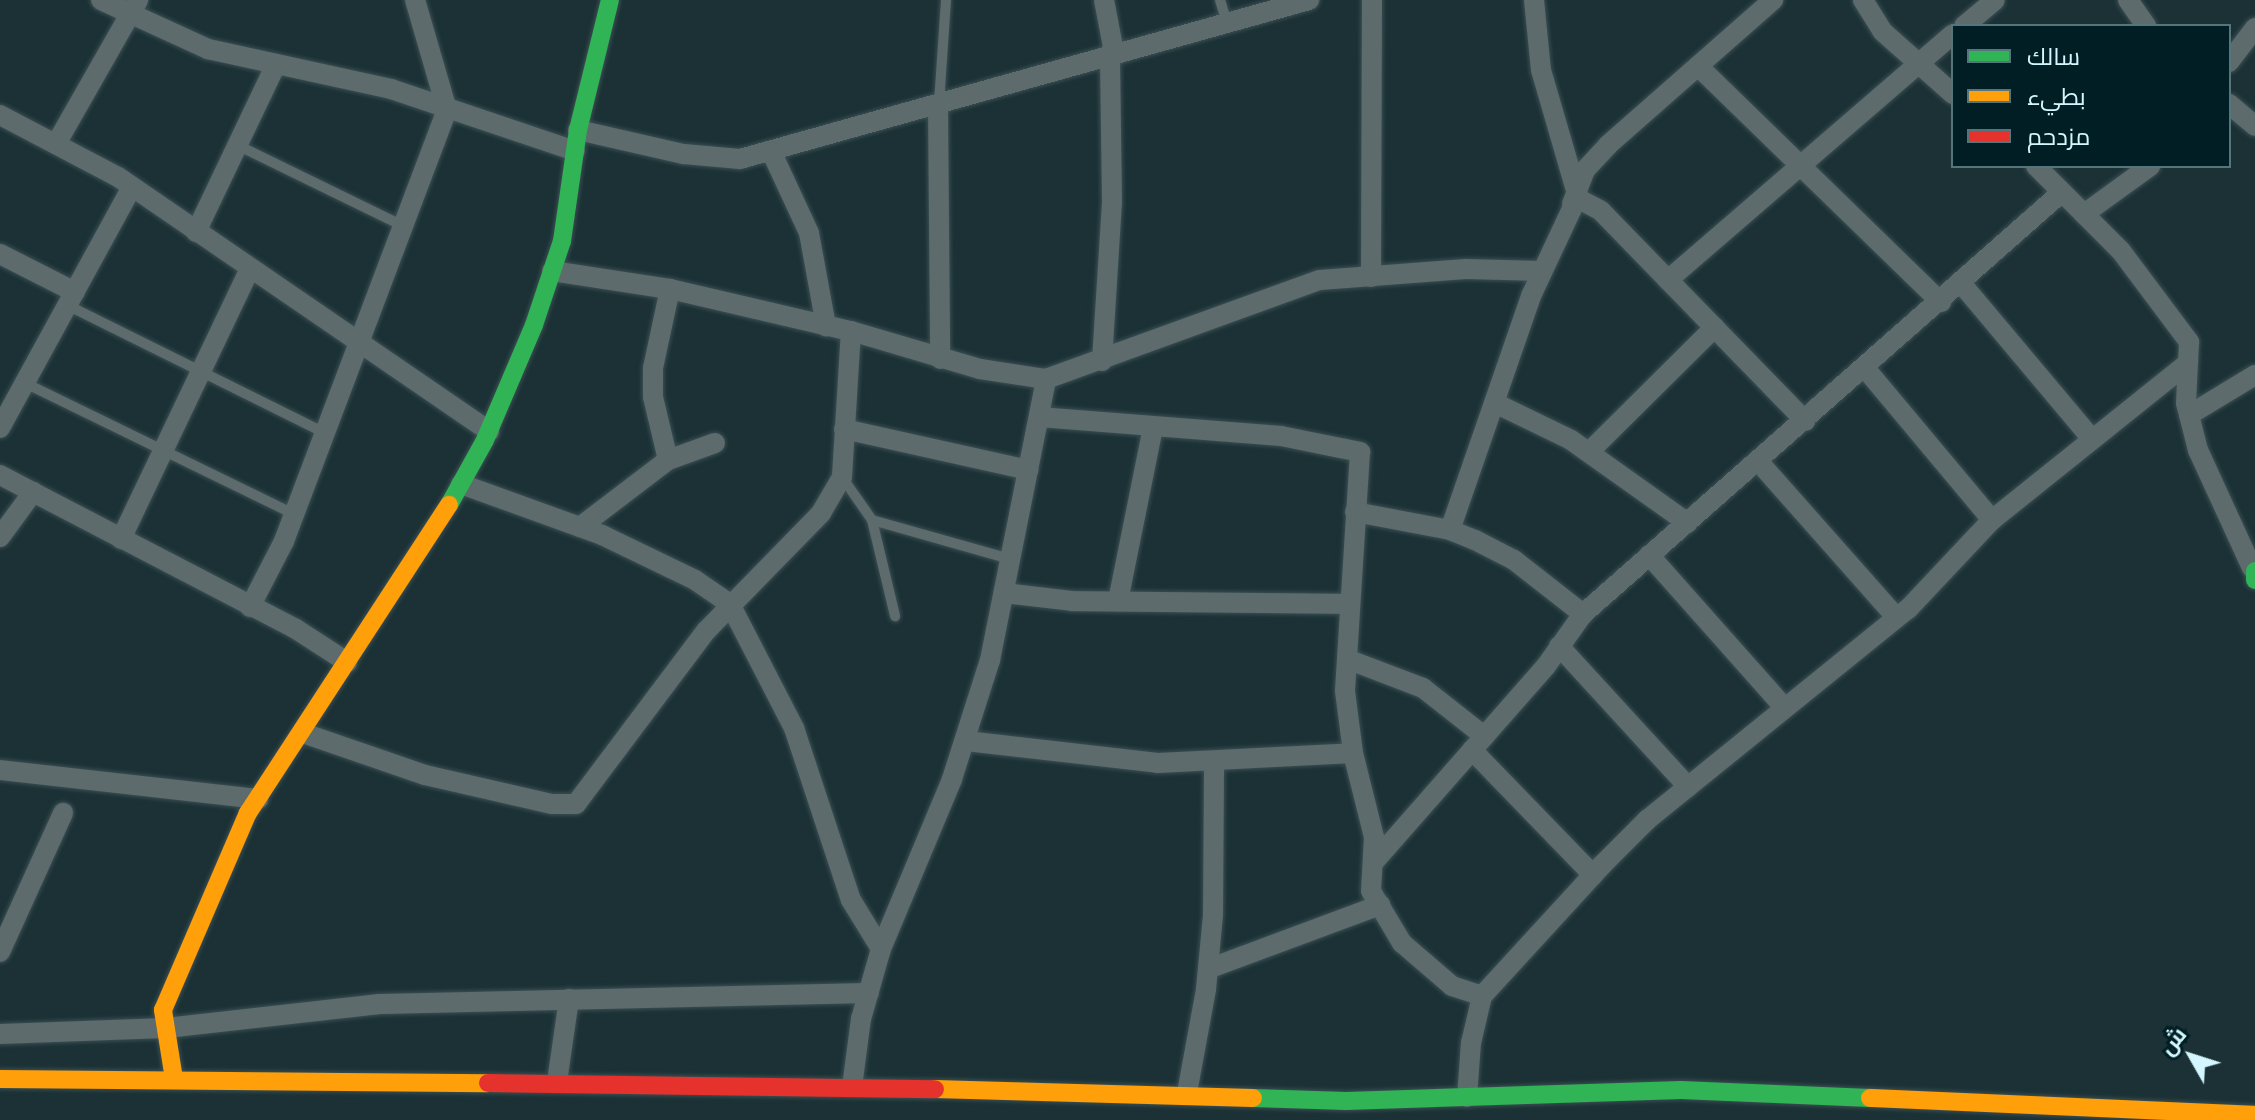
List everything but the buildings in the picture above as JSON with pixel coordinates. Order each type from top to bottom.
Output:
[{"type":"main road","points":[[174,1079],[163,1010],[207,900],[258,799],[461,484],[489,431],[552,271],[578,130],[610,0]]},
{"type":"main road","points":[[2,1081],[557,1082],[1187,1093],[1346,1101],[1681,1090],[2218,1117],[2255,1115]]},
{"type":"street","points":[[101,0],[133,8],[208,49],[391,89],[575,151]]},
{"type":"street","points":[[250,607],[294,514],[447,110],[415,0]]},
{"type":"street","points":[[1102,361],[1112,202],[1112,52],[1104,0]]},
{"type":"street","points":[[578,130],[684,154],[740,159],[867,120],[938,105],[1112,52],[1309,0]]},
{"type":"street","points":[[1371,277],[1372,0]]},
{"type":"street","points":[[1534,0],[1541,70],[1574,195],[1591,203],[1805,421]]},
{"type":"street","points":[[1450,530],[1542,271],[1574,195],[1608,145],[1773,0]]},
{"type":"street","points":[[1863,0],[1882,31],[1951,92]]},
{"type":"street","points":[[1966,24],[1995,0]]},
{"type":"street","points":[[2128,0],[2145,24]]},
{"type":"street","points":[[56,144],[133,8]]},
{"type":"street","points":[[2231,59],[2255,28]]},
{"type":"street","points":[[1668,280],[1916,61],[1951,35]]},
{"type":"street","points":[[196,232],[276,64]]},
{"type":"street","points":[[1698,66],[1797,166],[1941,302]]},
{"type":"street","points":[[938,105],[940,359]]},
{"type":"street","points":[[2231,106],[2255,126]]},
{"type":"street","points":[[0,115],[132,187],[489,431]]},
{"type":"street","points":[[771,151],[809,233],[826,326]]},
{"type":"street","points":[[2038,168],[2121,251],[2189,342],[2189,415],[2212,490],[2254,573]]},
{"type":"street","points":[[2084,214],[2147,168]]},
{"type":"street","points":[[0,428],[132,187]]},
{"type":"street","points":[[1373,863],[1478,743],[1583,614],[1941,302],[2062,192]]},
{"type":"street","points":[[0,254],[71,298]]},
{"type":"street","points":[[121,539],[250,268]]},
{"type":"street","points":[[552,271],[670,289],[851,331],[940,359],[1046,379],[1320,280],[1466,269],[1542,271]]},
{"type":"street","points":[[1961,283],[2092,439]]},
{"type":"street","points":[[668,460],[653,397],[653,368],[670,289]]},
{"type":"street","points":[[1589,452],[1715,327]]},
{"type":"street","points":[[303,733],[425,775],[552,804],[576,804],[669,676],[730,604],[821,513],[842,477],[851,331]]},
{"type":"street","points":[[1467,1097],[1471,1043],[1482,996],[1593,875],[1688,787],[1896,617],[1992,520],[2188,363]]},
{"type":"street","points":[[1865,368],[1992,520]]},
{"type":"street","points":[[2189,415],[2255,375]]},
{"type":"street","points":[[852,1087],[869,993],[881,949],[966,741],[1004,593],[1046,379]]},
{"type":"street","points":[[1497,404],[1589,452],[1688,523]]},
{"type":"street","points":[[1039,417],[1281,436],[1360,452],[1347,659],[1353,753],[1374,837],[1371,891],[1402,943],[1452,986],[1482,996]]},
{"type":"street","points":[[1118,601],[1153,427]]},
{"type":"street","points":[[844,429],[1029,470]]},
{"type":"street","points":[[580,527],[668,460],[715,443]]},
{"type":"street","points":[[1759,462],[1896,617]]},
{"type":"street","points":[[0,475],[347,662]]},
{"type":"street","points":[[461,484],[580,527],[695,580],[730,604],[794,728],[851,900],[881,949]]},
{"type":"street","points":[[0,537],[33,492]]},
{"type":"street","points":[[1355,512],[1450,530],[1514,560],[1583,614]]},
{"type":"street","points":[[1649,555],[1784,707]]},
{"type":"street","points":[[1004,593],[1118,601],[1349,604]]},
{"type":"street","points":[[1559,646],[1688,787]]},
{"type":"street","points":[[1347,659],[1423,688],[1478,743],[1593,875]]},
{"type":"street","points":[[966,741],[1100,759],[1214,761],[1353,753]]},
{"type":"street","points":[[1187,1093],[1208,969],[1217,845],[1214,761]]},
{"type":"street","points":[[0,770],[258,799]]},
{"type":"street","points":[[0,952],[63,813]]},
{"type":"street","points":[[1208,969],[1380,905]]},
{"type":"street","points":[[0,1034],[166,1028],[380,1004],[869,993]]},
{"type":"street","points":[[557,1082],[569,999]]},
{"type":"lane","points":[[938,105],[946,0]]},
{"type":"lane","points":[[1220,0],[1227,23]]},
{"type":"lane","points":[[237,145],[403,226]]},
{"type":"lane","points":[[71,298],[201,372],[325,433]]},
{"type":"lane","points":[[25,383],[294,514]]},
{"type":"lane","points":[[842,477],[872,520],[895,616]]},
{"type":"lane","points":[[872,520],[1010,559]]},
{"type":"traffic: fast","points":[[449,505],[485,440],[534,325],[562,241],[578,130],[610,0]]},
{"type":"traffic: fast","points":[[2255,571],[2255,580]]},
{"type":"traffic: fast","points":[[1253,1098],[1346,1101],[1681,1090],[1870,1098]]},
{"type":"traffic: slow","points":[[174,1079],[163,1010],[248,813],[449,505]]},
{"type":"traffic: slow","points":[[0,1079],[488,1083]]},
{"type":"traffic: slow","points":[[935,1089],[1253,1098]]},
{"type":"traffic: slow","points":[[1870,1098],[2255,1115]]},
{"type":"traffic: jam","points":[[488,1083],[935,1089]]}]
